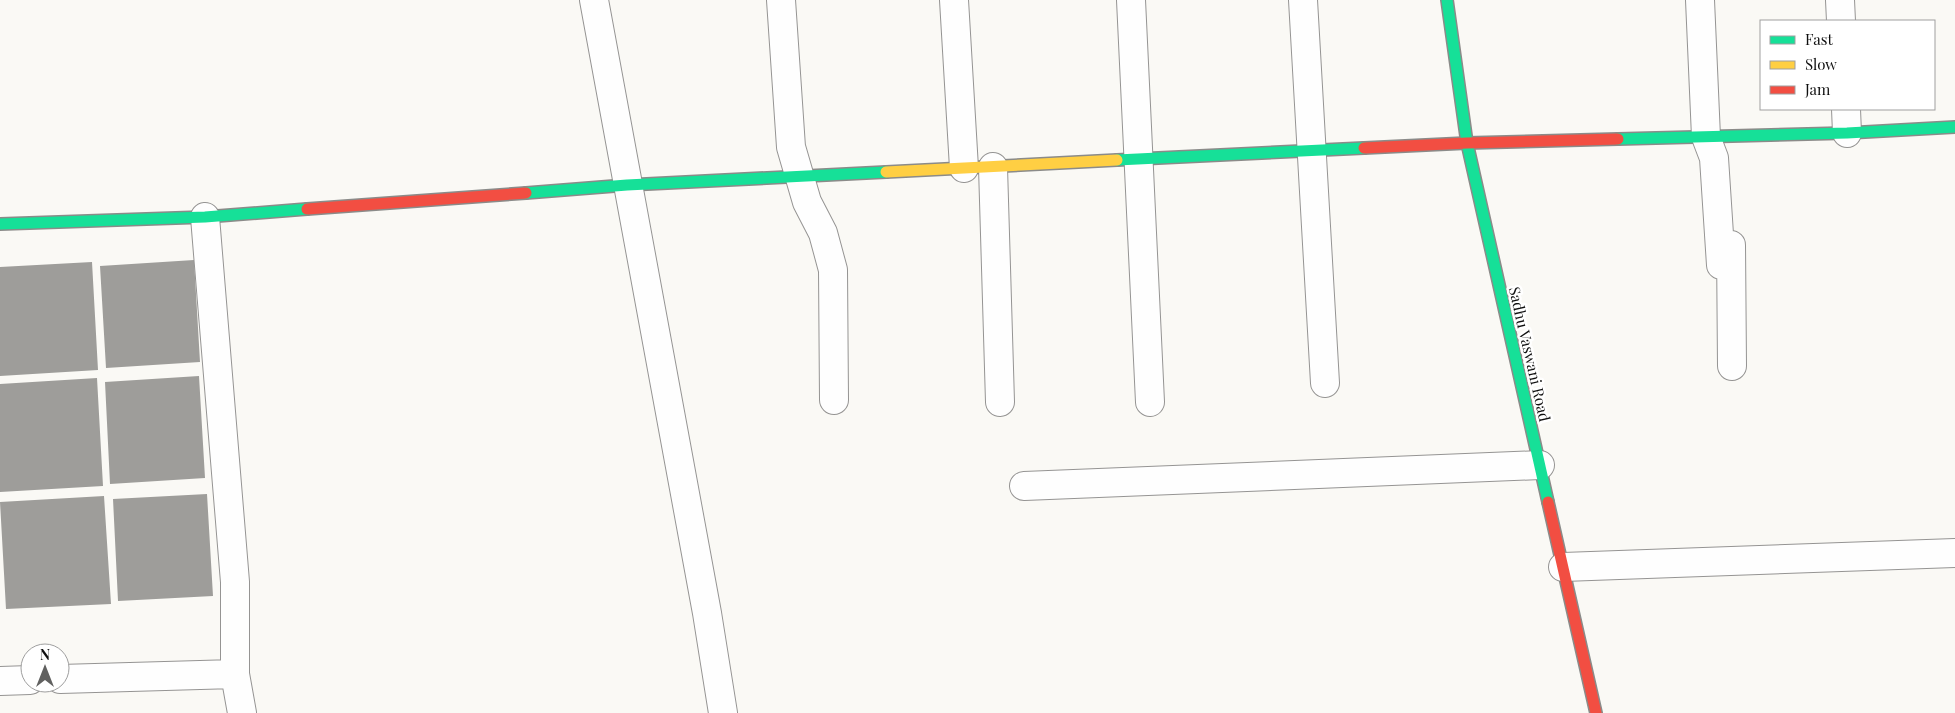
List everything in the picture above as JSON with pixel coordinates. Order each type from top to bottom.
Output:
[{"type":"street","points":[[594,0],[707,613],[723,713]]},
{"type":"street","points":[[781,0],[791,147],[807,202],[822,233],[833,270],[834,400]]},
{"type":"street","points":[[954,0],[964,168]]},
{"type":"street","points":[[1131,0],[1150,402]]},
{"type":"street","points":[[1303,0],[1326,383]]},
{"type":"street","name":"Sadhu Vaswani Road","points":[[1447,0],[1467,143],[1596,713]]},
{"type":"street","points":[[1700,0],[1718,137],[1732,366]]},
{"type":"street","points":[[1840,0],[1841,20]]},
{"type":"street","points":[[0,224],[205,217],[627,186],[1140,159],[1467,143],[1718,137],[1846,121],[1955,127]]},
{"type":"street","points":[[1718,137],[1714,158],[1721,265]]},
{"type":"street","points":[[993,167],[1000,402]]},
{"type":"street","points":[[205,217],[235,582],[235,674],[242,713]]},
{"type":"street","points":[[1024,486],[1540,465]]},
{"type":"street","points":[[1563,567],[1955,553]]},
{"type":"street","points":[[70,679],[235,674]]},
{"type":"street","points":[[0,681],[20,680]]},
{"type":"building","points":[[194,260],[200,362],[106,368],[100,266]]},
{"type":"building","points":[[92,262],[98,370],[0,376],[0,267]]},
{"type":"building","points":[[199,376],[205,478],[110,484],[105,382]]},
{"type":"building","points":[[97,378],[103,486],[0,492],[0,384]]},
{"type":"building","points":[[207,494],[213,596],[118,601],[113,499]]},
{"type":"building","points":[[104,496],[111,604],[6,609],[0,502]]},
{"type":"traffic: fast","points":[[1447,0],[1467,143],[1548,502]]},
{"type":"traffic: fast","points":[[1618,139],[1847,133],[1955,127]]},
{"type":"traffic: fast","points":[[1117,160],[1364,148]]},
{"type":"traffic: fast","points":[[526,193],[627,185],[886,172]]},
{"type":"traffic: fast","points":[[0,224],[205,217],[307,209]]},
{"type":"traffic: slow","points":[[886,172],[1117,160]]},
{"type":"traffic: jam","points":[[1364,148],[1618,139]]},
{"type":"traffic: jam","points":[[307,209],[526,193]]},
{"type":"traffic: jam","points":[[1548,502],[1596,713]]}]
